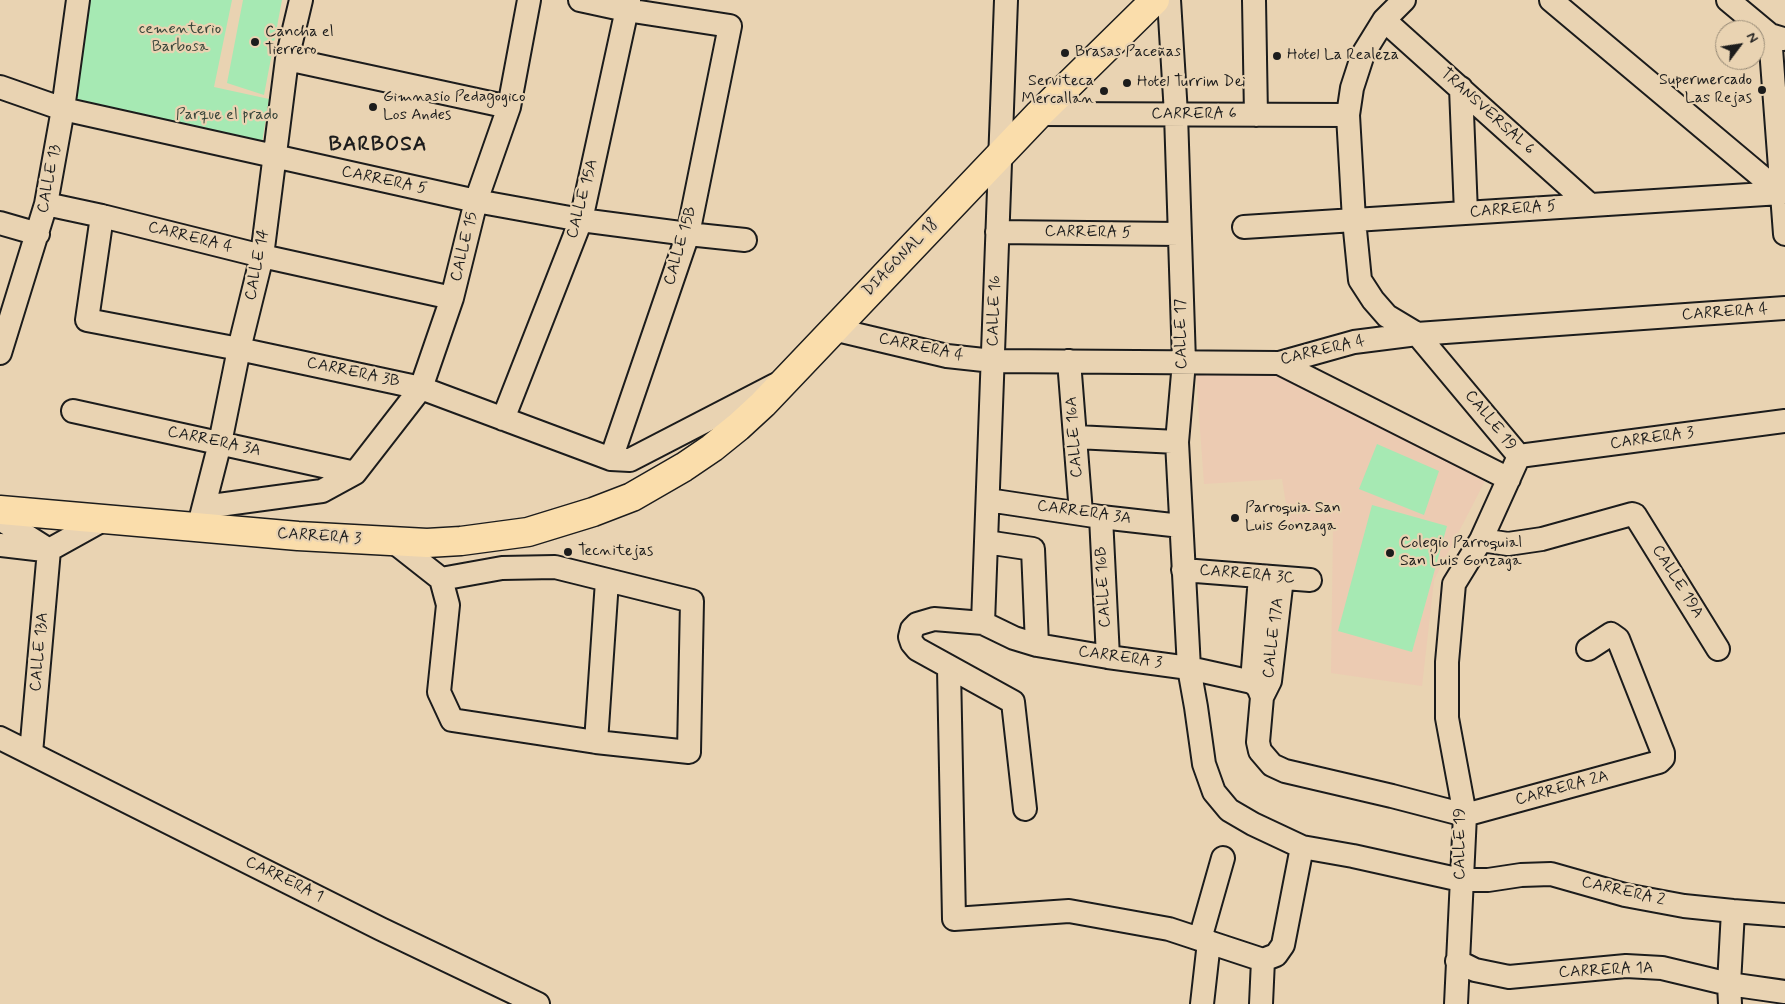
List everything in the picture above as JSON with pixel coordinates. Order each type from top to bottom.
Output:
[{"type":"main road","name":"DIAGONAL 18","points":[[632,497],[684,467],[738,427],[1039,114],[1156,0]]},
{"type":"main road","name":"CARRERA 3","points":[[0,510],[103,520],[201,518],[394,542],[461,541],[528,532],[593,512],[632,497]]},
{"type":"street","name":"CALLE 13","points":[[0,352],[46,204],[63,109],[78,0]]},
{"type":"street","name":"CALLE 14","points":[[201,518],[262,256],[287,59],[302,0]]},
{"type":"street","name":"CALLE 15","points":[[355,473],[421,388],[452,298],[476,201],[509,107],[529,0]]},
{"type":"street","points":[[580,0],[628,5]]},
{"type":"street","name":"CALLE 16","points":[[983,623],[1006,0]]},
{"type":"street","name":"CALLE 17","points":[[1168,0],[1176,114],[1184,362],[1177,442],[1183,570],[1189,668],[1204,764],[1214,792],[1229,810],[1253,824],[1302,847]]},
{"type":"street","points":[[1254,0],[1256,115]]},
{"type":"street","name":"CALLE 19","points":[[1404,0],[1384,20],[1363,54],[1352,88],[1348,115],[1354,220],[1360,280],[1373,300],[1387,316],[1418,334],[1519,456],[1482,540],[1454,584],[1446,662],[1446,718],[1465,815],[1456,1004]]},
{"type":"street","points":[[1551,0],[1781,193]]},
{"type":"street","points":[[1728,0],[1777,38],[1781,193],[1785,234]]},
{"type":"street","name":"CALLE 15B","points":[[611,459],[688,234],[730,26],[628,5]]},
{"type":"street","name":"CALLE 15A","points":[[503,419],[581,220],[628,5]]},
{"type":"street","name":"TRANSVERSAL 6","points":[[1384,20],[1590,205]]},
{"type":"street","points":[[287,59],[509,107]]},
{"type":"street","name":"CARRERA 5","points":[[0,87],[63,109],[476,201],[581,220],[745,240]]},
{"type":"street","points":[[1461,88],[1466,213]]},
{"type":"street","name":"CARRERA 6","points":[[1039,114],[1348,115]]},
{"type":"street","name":"CARRERA 5","points":[[1244,227],[1781,193]]},
{"type":"street","name":"CARRERA 4","points":[[46,204],[262,256],[452,298]]},
{"type":"street","name":"CARRERA 3B","points":[[102,216],[87,320],[239,349],[421,388],[611,459]]},
{"type":"street","points":[[0,223],[38,234]]},
{"type":"street","name":"CARRERA 5","points":[[998,232],[1179,234]]},
{"type":"street","name":"CARRERA 4","points":[[833,329],[947,356],[993,361],[1279,363],[1354,342],[1418,334],[1785,308]]},
{"type":"street","name":"CALLE 16A","points":[[1069,362],[1076,437],[1091,515]]},
{"type":"street","points":[[1279,363],[1509,479]]},
{"type":"street","points":[[611,459],[630,460],[786,379]]},
{"type":"street","name":"CARRERA 3A","points":[[73,411],[355,473]]},
{"type":"street","name":"CARRERA 3","points":[[1519,456],[1785,421]]},
{"type":"street","points":[[1076,437],[1177,442]]},
{"type":"street","points":[[201,518],[322,491],[355,473]]},
{"type":"street","name":"CARRERA 3A","points":[[988,500],[1181,526]]},
{"type":"street","name":"CALLE 19A","points":[[1482,540],[1508,544],[1542,539],[1632,514],[1718,649]]},
{"type":"street","name":"CALLE 16B","points":[[1091,515],[1108,658]]},
{"type":"street","points":[[0,519],[49,550]]},
{"type":"street","points":[[0,545],[49,550],[103,520]]},
{"type":"street","points":[[394,542],[441,579],[448,605],[440,692],[452,720],[596,742],[689,752],[692,601],[555,567],[502,568],[441,579]]},
{"type":"street","points":[[986,542],[1033,549],[1037,645]]},
{"type":"street","name":"CALLE 13A","points":[[32,753],[49,550]]},
{"type":"street","name":"CARRERA 3C","points":[[1183,570],[1310,580]]},
{"type":"street","name":"CALLE 17A","points":[[1271,577],[1257,689],[1258,742],[1260,751],[1272,765],[1285,771],[1465,815]]},
{"type":"street","points":[[596,742],[607,581]]},
{"type":"street","points":[[983,623],[934,619],[917,624],[912,629],[910,637],[917,649],[949,669],[1013,702],[1025,809]]},
{"type":"street","name":"CARRERA 3","points":[[983,623],[1014,638],[1037,645],[1108,658],[1189,668],[1257,689]]},
{"type":"street","name":"CARRERA 2A","points":[[1465,815],[1659,762],[1663,758],[1663,753],[1618,639],[1611,634],[1588,649]]},
{"type":"street","points":[[949,669],[954,919],[1069,911],[1169,929],[1263,960],[1276,955],[1283,945],[1302,847]]},
{"type":"street","points":[[0,738],[32,753]]},
{"type":"street","name":"CARRERA 1","points":[[32,753],[364,920],[538,1004]]},
{"type":"street","name":"CARRERA 2","points":[[1302,847],[1353,856],[1461,880],[1488,880],[1521,875],[1551,874],[1625,895],[1684,906],[1785,915]]},
{"type":"street","points":[[1202,1004],[1205,940],[1223,858]]},
{"type":"street","points":[[1730,994],[1733,911]]},
{"type":"street","points":[[1261,1004],[1263,960]]},
{"type":"street","name":"CARRERA 1A","points":[[1457,961],[1474,970],[1509,977],[1626,966],[1662,968],[1730,994],[1785,992]]},
{"type":"shaded area","name":"Colegio Parroquial San Luis Gonzaga","points":[[1282,373],[1486,479],[1434,580],[1422,686],[1331,673],[1333,527],[1289,523],[1282,479],[1204,484],[1196,375]]},
{"type":"green space","points":[[83,0],[232,0],[214,87],[269,99],[261,149],[69,105]]},
{"type":"green space","name":"Cancha el Tierrero","points":[[243,0],[282,0],[264,95],[227,83]]},
{"type":"green space","points":[[1377,444],[1439,471],[1424,515],[1359,489]]},
{"type":"green space","points":[[1372,505],[1447,526],[1412,652],[1338,631]]},
{"type":"place","name":"Cancha el Tierrero","points":[[255,42]]},
{"type":"place","name":"Brasas Paceñas","points":[[1065,53]]},
{"type":"place","name":"Hotel La Realeza","points":[[1277,56]]},
{"type":"place","name":"Hotel Turrim Dei","points":[[1127,83]]},
{"type":"place","name":"Supermercado Las Rejas","points":[[1762,90]]},
{"type":"place","name":"Serviteca Mercallan","points":[[1104,91]]},
{"type":"place","name":"Gimnasio Pedagogico Los Andes","points":[[373,107]]},
{"type":"place","name":"Parroquia San Luis Gonzaga","points":[[1235,518]]},
{"type":"place","name":"Tecnitejas","points":[[568,552]]},
{"type":"place","name":"Colegio Parroquial San Luis Gonzaga","points":[[1390,553]]},
{"type":"district","name":"BARBOSA","points":[[378,146]]},
{"type":"park label","name":"cementerio Barbosa","points":[[180,39]]},
{"type":"park label","name":"Parque el prado","points":[[227,116]]}]
